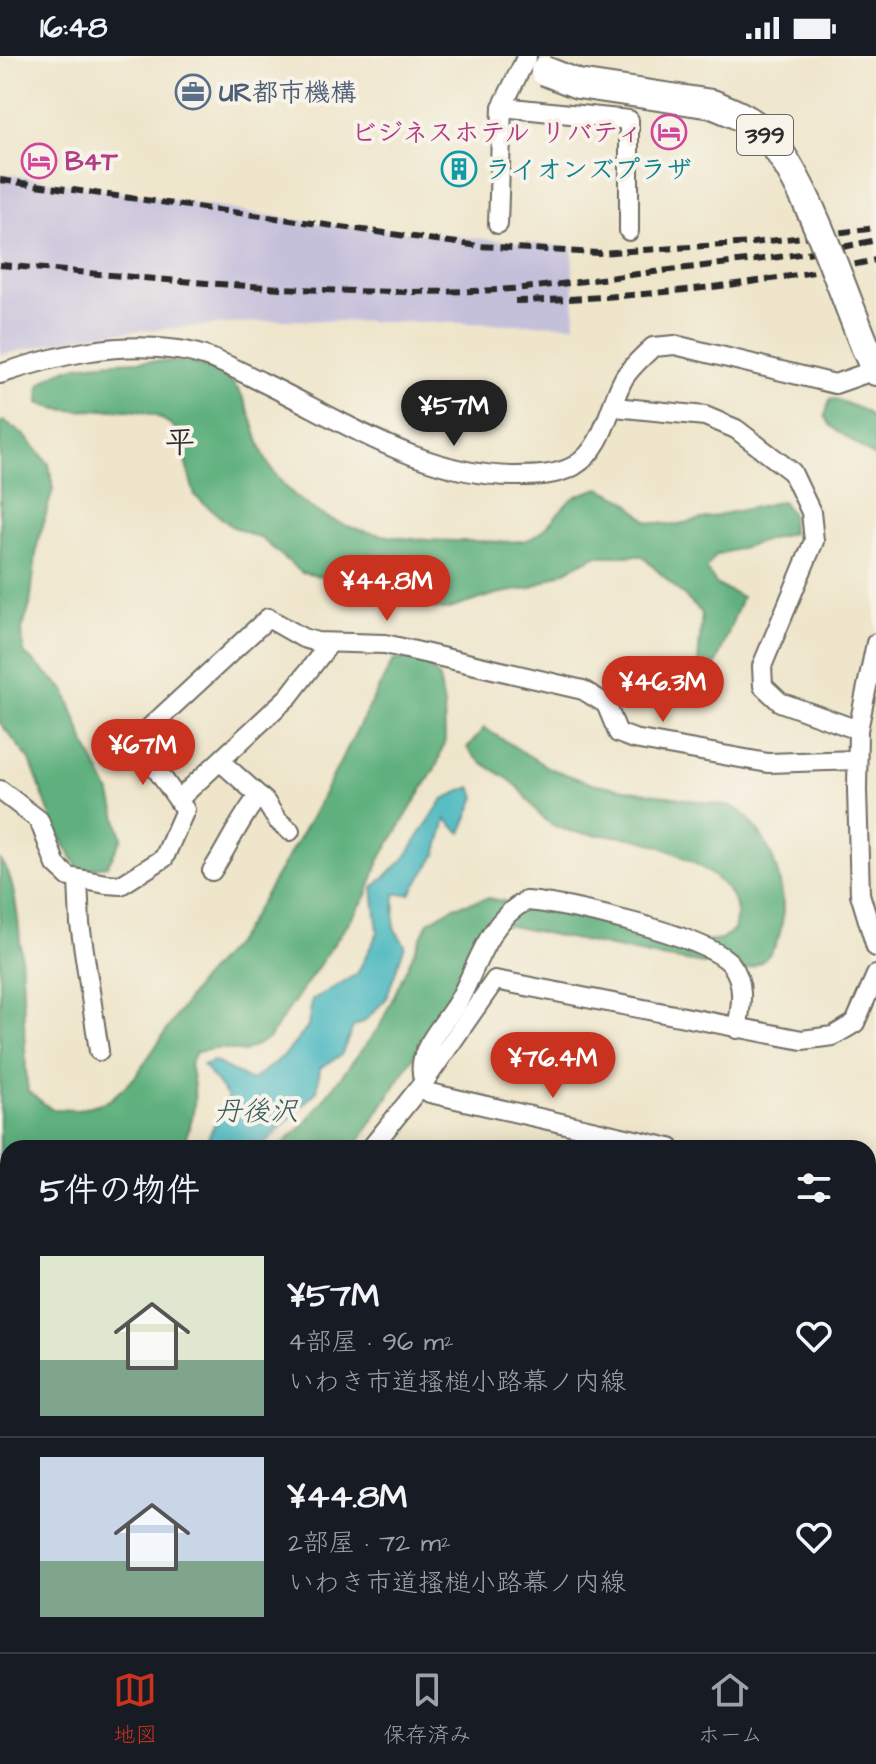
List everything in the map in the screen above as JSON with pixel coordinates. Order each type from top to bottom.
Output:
[{"type":"highway","name":"399","points":[[534,61],[578,84],[712,104],[732,111],[763,132],[797,181],[872,362]]},
{"type":"street","points":[[498,224],[502,107],[534,61]]},
{"type":"street","points":[[502,107],[629,120],[629,231]]},
{"type":"street","points":[[0,374],[37,362],[109,348],[180,350],[220,361],[409,454],[447,468],[498,476],[546,476],[575,465],[597,443],[615,407],[624,379],[653,347],[675,345],[835,384],[872,362]]},
{"type":"street","points":[[615,407],[705,416],[736,429],[792,472],[811,512],[814,541],[762,666],[763,686],[780,702],[858,730]]},
{"type":"street","points":[[0,790],[39,820],[56,865],[69,877],[121,885],[164,858],[185,810],[136,740],[268,618],[303,638],[330,643],[385,644],[583,690],[606,704],[618,733],[634,739],[768,763],[857,760]]},
{"type":"street","points":[[178,800],[289,696],[330,643]]},
{"type":"street","points":[[876,643],[858,730],[857,760],[860,894],[876,947]]},
{"type":"street","points":[[221,762],[259,796],[290,831]]},
{"type":"street","points":[[212,871],[242,827],[246,810],[259,796]]},
{"type":"street","points":[[78,880],[80,924],[99,1051]]},
{"type":"street","points":[[635,1140],[430,1093],[422,1084],[422,1064],[431,1041],[458,1001],[490,937],[507,914],[526,901],[652,929],[712,950],[732,965],[741,983],[737,1029]]},
{"type":"street","points":[[377,1140],[422,1084],[495,980],[802,1040],[833,1036],[855,1023],[876,975]]},
{"type":"shaded area","points":[[0,173],[322,224],[572,247],[575,325],[281,320],[96,334],[0,355]]},
{"type":"green space","points":[[97,363],[196,364],[229,380],[243,397],[267,462],[285,486],[307,505],[331,519],[358,529],[415,539],[522,541],[537,535],[575,497],[600,488],[625,500],[648,522],[675,525],[782,501],[791,513],[792,533],[716,555],[706,569],[717,585],[742,597],[704,695],[696,689],[702,613],[642,556],[595,556],[531,588],[496,594],[446,610],[397,603],[363,584],[302,573],[262,539],[231,526],[195,496],[176,429],[161,418],[144,412],[73,410],[39,403],[40,385],[61,371]]},
{"type":"green space","points":[[836,399],[865,411],[876,423],[876,458],[831,426],[825,416],[830,400]]},
{"type":"green space","points":[[3,421],[25,436],[49,464],[53,489],[37,546],[30,605],[22,630],[24,653],[65,690],[85,743],[111,795],[122,838],[107,866],[79,870],[55,828],[30,760],[0,723],[0,424]]},
{"type":"green space","points":[[422,659],[439,677],[445,740],[437,765],[380,859],[366,897],[269,1038],[244,1052],[221,1048],[196,1052],[190,1065],[194,1107],[184,1140],[0,1140],[0,860],[9,875],[19,932],[28,1091],[51,1109],[78,1110],[110,1100],[135,1077],[200,981],[240,937],[311,818],[393,661]]},
{"type":"green space","points":[[484,728],[549,768],[590,783],[733,807],[750,821],[775,865],[782,892],[783,917],[777,941],[765,959],[744,970],[724,960],[705,964],[654,956],[501,924],[481,937],[423,1042],[360,1140],[287,1140],[303,1126],[380,1026],[428,922],[454,907],[488,898],[697,941],[721,940],[734,930],[736,906],[730,894],[707,871],[675,853],[644,841],[571,831],[553,825],[537,812],[516,785],[467,748]]},
{"type":"water","name":"丹後沢","points":[[471,787],[476,797],[461,833],[446,819],[436,855],[410,894],[395,894],[394,928],[405,945],[386,999],[365,1021],[353,1027],[341,1055],[320,1068],[317,1091],[268,1140],[207,1140],[228,1097],[203,1065],[214,1061],[251,1081],[286,1054],[308,1027],[312,1000],[357,974],[378,932],[373,888],[404,859],[443,799]]},
{"type":"railway","points":[[0,180],[479,246],[598,253],[753,243],[876,228]]},
{"type":"railway","points":[[0,265],[295,289],[473,291],[550,285],[753,260],[876,240]]},
{"type":"railway","points":[[515,301],[697,289],[787,277],[876,260]]},
{"type":"place","name":"UR都市機構","points":[[193,92]]},
{"type":"place","name":"ビジネスホテル リバティ","points":[[669,132]]},
{"type":"place","name":"B4T","points":[[39,161]]},
{"type":"place","name":"ライオンズプラザ","points":[[459,169]]},
{"type":"district","name":"平","points":[[180,442]]}]
